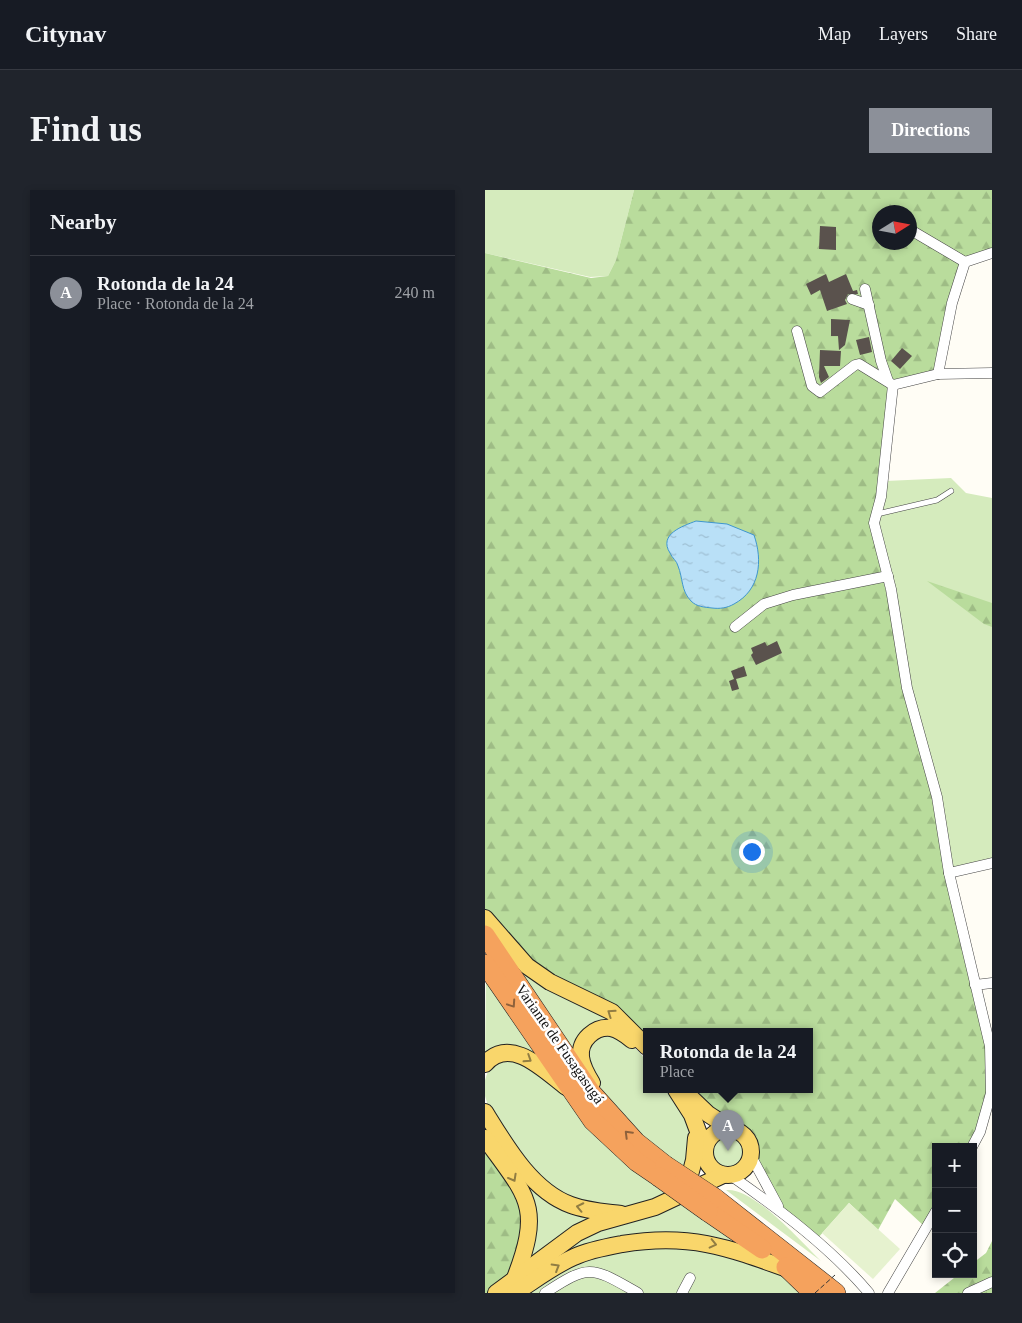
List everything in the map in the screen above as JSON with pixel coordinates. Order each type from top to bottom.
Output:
[{"type":"highway","name":"Variante de Fusagasugá","points":[[485,936],[574,1069],[607,1111],[662,1171]]},
{"type":"highway","points":[[485,964],[569,1089],[607,1136],[637,1162],[662,1171],[711,1205],[835,1284]]},
{"type":"highway","points":[[711,1205],[790,1270],[814,1293]]},
{"type":"main road","points":[[485,918],[527,966],[550,982],[612,1012],[643,1042]]},
{"type":"main road","points":[[607,1111],[583,1064],[581,1046],[597,1030],[611,1028],[625,1034],[643,1051]]},
{"type":"main road","points":[[485,1064],[500,1054],[515,1053],[526,1058],[569,1089]]},
{"type":"main road","points":[[678,1093],[694,1121],[711,1168],[727,1175]]},
{"type":"main road","points":[[515,1286],[577,1232],[598,1223],[655,1207],[673,1197],[744,1169],[751,1156],[747,1138],[701,1109],[686,1093]]},
{"type":"main road","points":[[485,1112],[522,1166],[545,1190],[571,1205],[628,1215]]},
{"type":"main road","points":[[690,1175],[696,1143],[694,1121]]},
{"type":"main road","points":[[673,1197],[705,1153],[708,1140],[722,1129],[731,1129]]},
{"type":"main road","points":[[485,1138],[509,1170],[526,1201],[530,1216],[529,1235],[515,1286]]},
{"type":"main road","points":[[496,1293],[515,1286],[579,1255],[611,1246],[653,1240],[687,1240],[716,1244],[790,1270]]},
{"type":"street","points":[[917,234],[965,262],[992,253]]},
{"type":"street","points":[[938,374],[953,303],[965,262]]},
{"type":"street","points":[[865,289],[884,374],[893,385],[881,497],[874,523],[887,576],[907,688],[937,797],[949,873],[990,1046],[991,1093],[980,1132],[974,1143]]},
{"type":"street","points":[[852,298],[869,305]]},
{"type":"street","points":[[797,331],[809,376],[816,390],[820,392],[826,390],[852,367],[859,364],[893,385],[938,374],[992,373]]},
{"type":"street","points":[[735,627],[764,604],[793,595],[887,576]]},
{"type":"street","points":[[949,873],[992,863]]},
{"type":"street","points":[[975,985],[992,983]]},
{"type":"street","points":[[751,1156],[765,1187],[784,1215]]},
{"type":"street","points":[[727,1175],[784,1215],[854,1276],[869,1293]]},
{"type":"street","points":[[888,1293],[932,1218]]},
{"type":"street","points":[[545,1293],[574,1274],[590,1270],[604,1274],[637,1293]]},
{"type":"street","points":[[682,1293],[690,1278]]},
{"type":"street","points":[[968,1293],[992,1282]]},
{"type":"lane","points":[[877,514],[937,500],[951,491]]},
{"type":"path","points":[[814,1293],[835,1284]]},
{"type":"green space","points":[[485,190],[634,190],[616,260],[608,276],[590,277],[485,253]]},
{"type":"green space","points":[[634,190],[992,190],[992,249],[966,258],[935,372],[896,388],[871,523],[987,1047],[987,1086],[983,1110],[980,1122],[970,1143],[932,1143],[932,1212],[924,1226],[895,1199],[878,1230],[849,1203],[817,1239],[781,1206],[756,1156],[754,1139],[748,1132],[734,1124],[694,1093],[813,1093],[813,1028],[643,1028],[643,1036],[541,971],[504,935],[485,910],[485,253],[591,278],[608,276],[616,260]]},
{"type":"green space","points":[[951,478],[966,493],[992,498],[992,859],[951,869],[910,688],[878,524],[886,481]]},
{"type":"green space","points":[[927,581],[992,603],[992,627],[984,624]]},
{"type":"green space","points":[[498,942],[609,1017],[611,1023],[575,1056]]},
{"type":"green space","points":[[486,974],[550,1068],[536,1058],[485,1058]]},
{"type":"green space","points":[[605,1033],[634,1047],[643,1056],[643,1093],[672,1093],[683,1112],[689,1137],[686,1172],[669,1161],[612,1108],[594,1076],[586,1047]]},
{"type":"green space","points":[[509,1058],[527,1065],[569,1096],[593,1116],[670,1191],[627,1210],[573,1200],[548,1186],[526,1163],[489,1109],[485,1096],[485,1080],[489,1068]]},
{"type":"green space","points":[[485,1122],[518,1169],[604,1217],[526,1264],[513,1167],[485,1129]]},
{"type":"green space","points":[[728,1134],[735,1135],[741,1139],[745,1145],[745,1159],[741,1165],[735,1169],[728,1170],[721,1169],[715,1165],[711,1159],[710,1152],[711,1145],[715,1139],[721,1135]]},
{"type":"green space","points":[[485,1147],[504,1172],[525,1217],[510,1275],[488,1293],[485,1293]]},
{"type":"green space","points":[[726,1190],[737,1191],[763,1206],[790,1229],[821,1261]]},
{"type":"green space","points":[[681,1199],[759,1254],[704,1237],[555,1261],[581,1237]]},
{"type":"green space","points":[[849,1203],[900,1249],[873,1279],[822,1233]]},
{"type":"green space","points":[[992,1241],[992,1293],[935,1293],[954,1278],[977,1278],[977,1260],[986,1253]]},
{"type":"green space","points":[[687,1245],[787,1275],[806,1293],[524,1293],[574,1262],[621,1250]]},
{"type":"water","points":[[696,521],[727,524],[754,535],[758,555],[757,574],[749,591],[734,604],[723,608],[698,606],[691,601],[684,589],[680,571],[667,546],[667,541],[679,528]]},
{"type":"building","points":[[820,226],[836,227],[836,250],[819,249]]},
{"type":"building","points":[[826,274],[829,282],[846,274],[853,291],[857,290],[858,294],[848,294],[845,300],[847,304],[827,311],[820,290],[811,295],[806,284]]},
{"type":"building","points":[[831,319],[850,320],[845,345],[839,350],[838,336],[831,336]]},
{"type":"building","points":[[869,337],[872,352],[860,355],[856,340]]},
{"type":"building","points":[[902,348],[912,356],[900,369],[891,361]]},
{"type":"building","points":[[820,350],[841,351],[840,366],[824,366],[829,377],[821,383],[819,377]]},
{"type":"building","points":[[777,641],[782,653],[756,665],[751,655],[753,653],[751,648],[765,642],[767,646]]},
{"type":"building","points":[[744,666],[747,676],[736,679],[739,689],[732,691],[729,681],[734,679],[731,671]]},
{"type":"place","name":"Rotonda de la 24","points":[[728,1151]]}]
